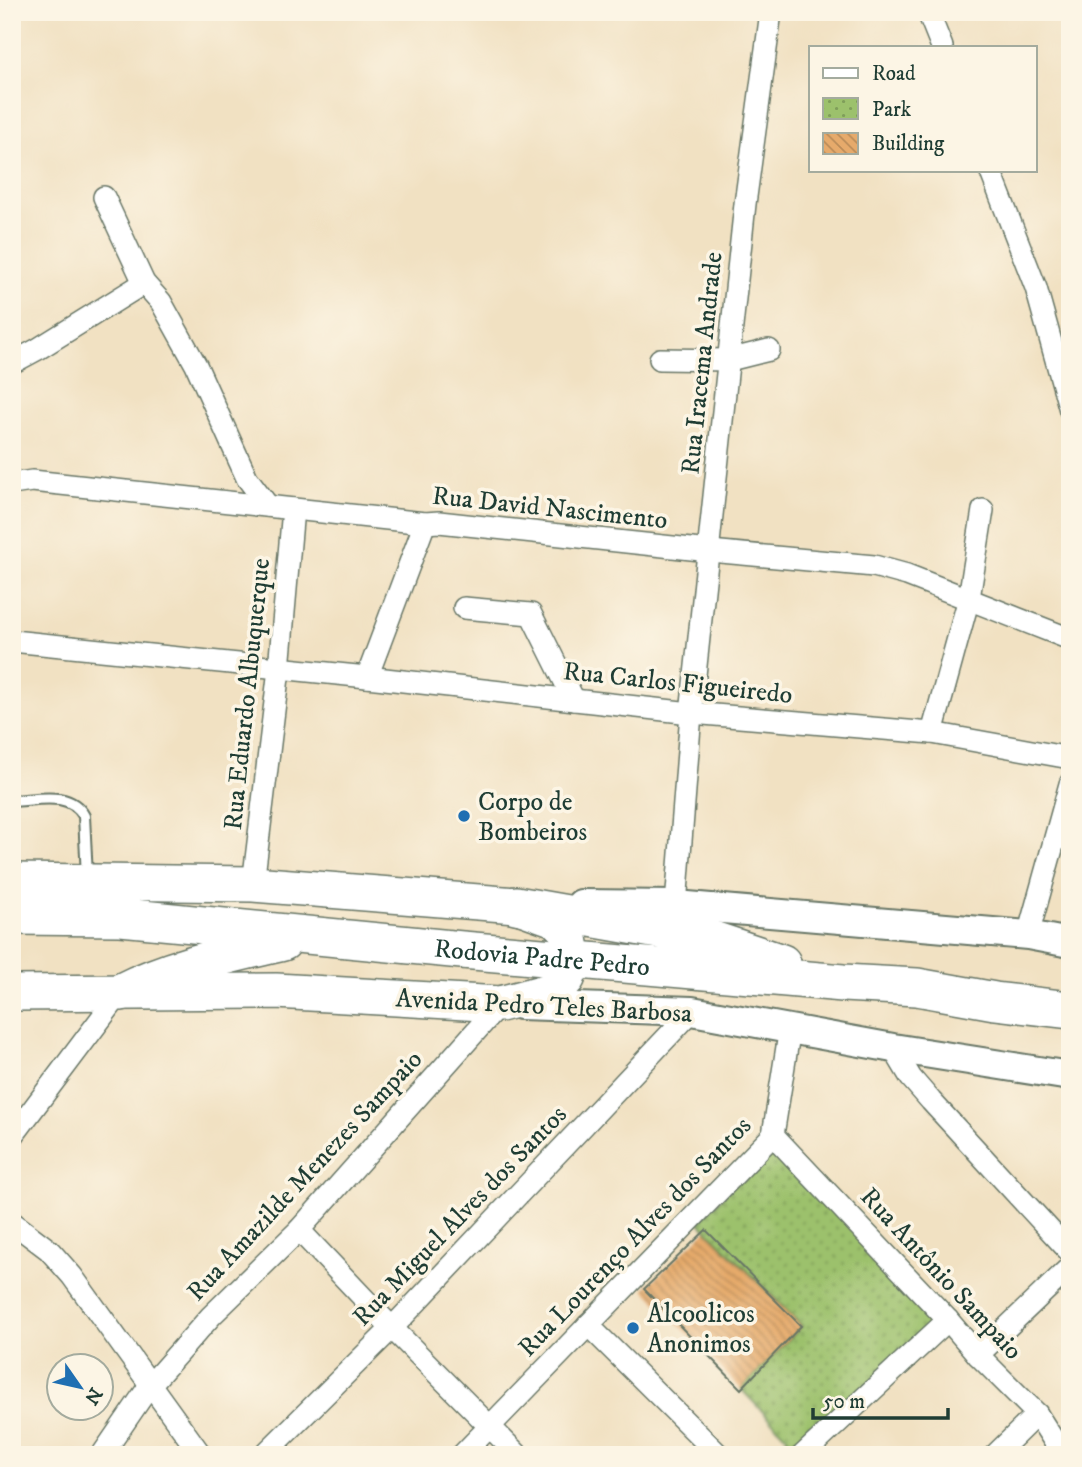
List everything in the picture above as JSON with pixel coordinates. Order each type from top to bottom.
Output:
[{"type":"highway","points":[[516,905],[710,939],[843,983]]},
{"type":"highway","name":"Rodovia Padre Pedro","points":[[12,916],[121,916],[574,960],[917,987],[995,1001],[1070,1010]]},
{"type":"highway","points":[[121,992],[151,977],[204,961],[313,935]]},
{"type":"main road","points":[[12,860],[27,881],[253,884],[516,905],[555,919],[569,933],[574,960],[567,979],[553,990],[500,1004]]},
{"type":"main road","name":"Avenida Pedro Teles Barbosa","points":[[12,993],[276,991],[500,1004]]},
{"type":"street","name":"Rua Iracema Andrade","points":[[676,905],[691,713],[745,204],[771,12]]},
{"type":"street","points":[[928,12],[942,46]]},
{"type":"street","points":[[991,172],[1036,288],[1070,410]]},
{"type":"street","points":[[104,197],[144,283],[172,318],[196,365],[247,478],[268,506]]},
{"type":"street","points":[[12,363],[144,283]]},
{"type":"street","points":[[660,359],[729,360],[769,350]]},
{"type":"street","name":"Rua David Nascimento","points":[[12,484],[32,481],[425,523],[439,522],[874,566],[969,598],[1070,639]]},
{"type":"street","name":"Rua Eduardo Albuquerque","points":[[253,884],[279,669],[293,509]]},
{"type":"street","points":[[932,733],[969,598],[983,510]]},
{"type":"street","points":[[367,677],[425,523]]},
{"type":"street","points":[[464,608],[531,614],[574,700]]},
{"type":"street","name":"Rua Carlos Figueiredo","points":[[12,641],[691,713],[932,733],[1070,758]]},
{"type":"street","points":[[1028,935],[1070,784]]},
{"type":"street","points":[[516,905],[676,905],[1028,935],[1070,943]]},
{"type":"street","points":[[12,1137],[121,992]]},
{"type":"street","name":"Avenida Pedro Teles Barbosa","points":[[500,1004],[692,1011],[893,1048],[1070,1076]]},
{"type":"street","name":"Rua Amazilde Menezes Sampaio","points":[[102,1455],[149,1385],[211,1316],[299,1230],[500,1004]]},
{"type":"street","name":"Rua Miguel Alves dos Santos","points":[[264,1455],[392,1328],[692,1011]]},
{"type":"street","name":"Rua Lourenço Alves dos Santos","points":[[462,1455],[774,1135],[790,1028]]},
{"type":"street","points":[[893,1048],[911,1078],[1070,1252]]},
{"type":"street","name":"Rua Antônio Sampaio","points":[[774,1135],[978,1355],[1037,1414],[1063,1455]]},
{"type":"street","points":[[15,1230],[49,1250],[72,1276],[201,1455]]},
{"type":"street","points":[[299,1230],[518,1455]]},
{"type":"street","points":[[978,1355],[1070,1267]]},
{"type":"street","points":[[803,1455],[948,1320]]},
{"type":"street","points":[[588,1325],[719,1455]]},
{"type":"street","points":[[995,1455],[1037,1414]]},
{"type":"lane","points":[[12,800],[65,799],[80,808],[84,816],[87,882]]},
{"type":"green space","points":[[772,1144],[945,1318],[787,1455],[771,1455],[788,1438],[741,1389],[802,1326],[699,1222]]},
{"type":"building","points":[[706,1230],[801,1326],[741,1389],[644,1289]]},
{"type":"place","name":"Corpo de Bombeiros","points":[[464,816]]},
{"type":"place","name":"Alcoolicos Anonimos","points":[[633,1328]]}]
